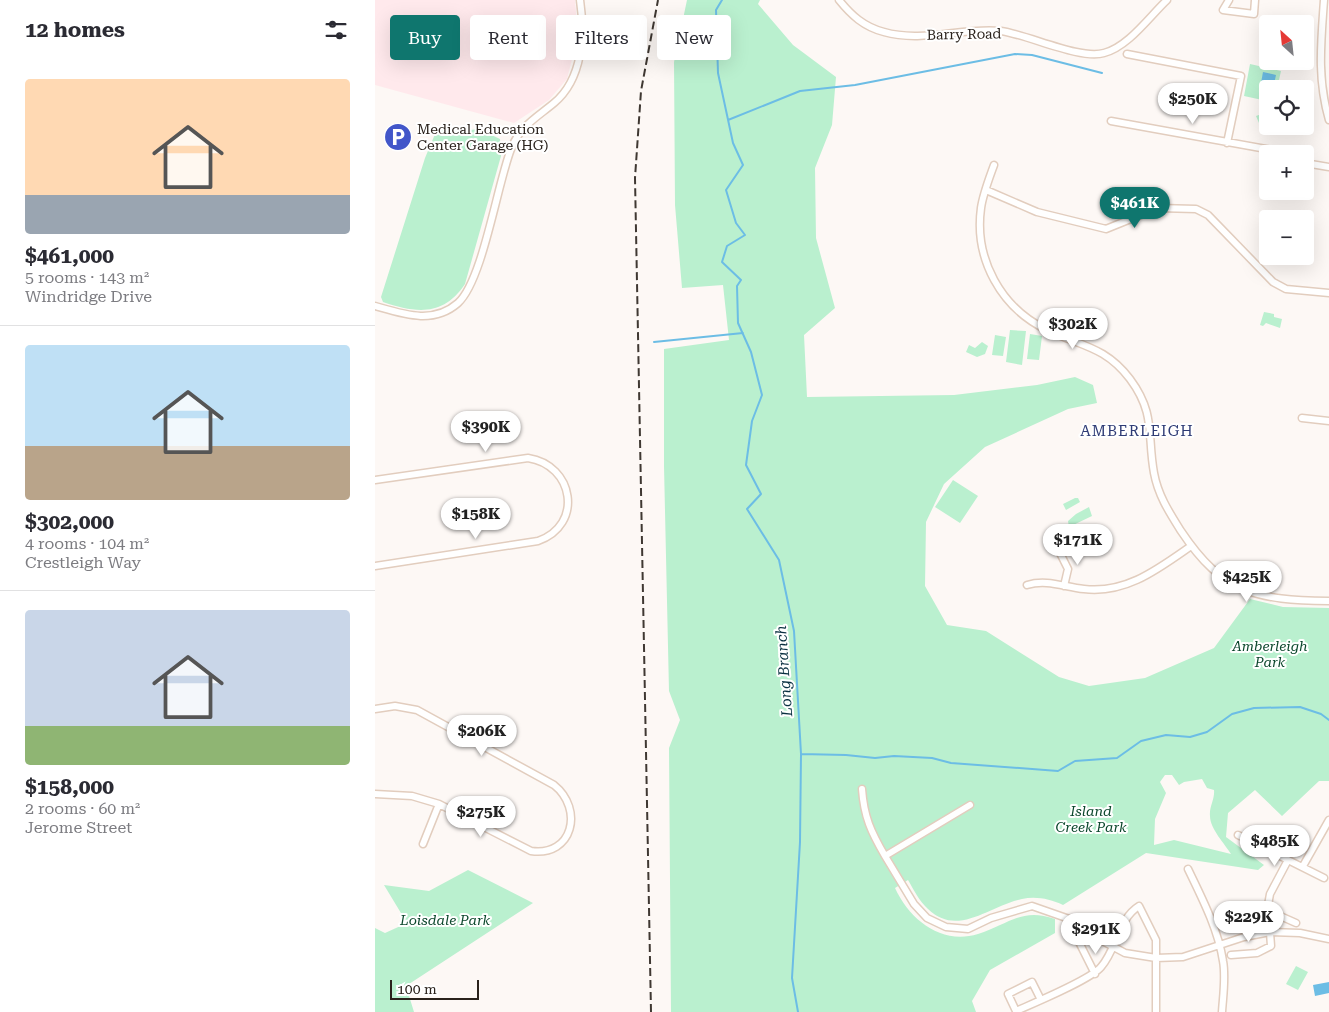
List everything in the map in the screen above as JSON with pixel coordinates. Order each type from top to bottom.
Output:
[{"type":"street","points":[[375,306],[413,316],[430,316],[449,309],[465,295],[475,275],[507,159],[519,132],[532,118],[562,95],[572,80],[584,32],[580,0]]},
{"type":"street","name":"Barry Road","points":[[839,0],[859,21],[887,33],[905,35],[999,31],[1028,36],[1092,55],[1105,53],[1121,44],[1167,0]]},
{"type":"street","points":[[1229,0],[1223,10],[1248,15],[1254,14],[1255,0]]},
{"type":"street","points":[[1324,0],[1319,65],[1324,102],[1329,120]]},
{"type":"street","points":[[1127,54],[1241,76],[1227,143]]},
{"type":"street","points":[[1111,121],[1259,148]]},
{"type":"street","points":[[1314,164],[1329,167]]},
{"type":"street","points":[[994,165],[980,210],[980,236],[985,259],[995,282],[1010,303],[1028,319],[1049,331],[1097,350],[1115,363],[1130,379],[1142,399],[1149,419],[1154,470],[1160,494],[1191,546],[1222,578],[1253,594],[1288,600],[1329,601]]},
{"type":"street","points":[[985,190],[1037,212],[1106,229],[1158,208],[1200,210],[1208,215],[1273,282],[1286,289],[1329,294]]},
{"type":"street","points":[[1301,418],[1329,421]]},
{"type":"street","points":[[375,480],[528,458],[539,460],[558,473],[568,494],[568,505],[563,520],[552,534],[542,540],[375,566]]},
{"type":"street","points":[[1027,585],[1040,582],[1094,590],[1124,585],[1149,575],[1191,546]]},
{"type":"street","points":[[1058,549],[1068,569],[1064,586]]},
{"type":"street","points":[[375,709],[395,706],[417,710],[554,785],[565,794],[571,807],[572,822],[569,832],[562,841],[550,849],[531,851],[439,804],[412,796],[375,794]]},
{"type":"street","points":[[862,789],[863,809],[869,828],[914,904],[927,918],[946,927],[967,929],[991,918],[1032,906],[1075,921],[1112,947],[1138,956],[1156,958],[1183,957],[1244,937],[1270,932],[1300,932],[1329,938]]},
{"type":"street","points":[[423,844],[439,804]]},
{"type":"street","points":[[885,856],[970,805]]},
{"type":"street","points":[[1303,866],[1329,820]]},
{"type":"street","points":[[1237,835],[1324,878]]},
{"type":"street","points":[[1231,955],[1267,950],[1271,946],[1270,894],[1288,860]]},
{"type":"street","points":[[1188,869],[1204,902],[1220,946],[1223,963],[1222,1012]]},
{"type":"street","points":[[1041,1000],[1031,982],[1008,994],[1016,1012],[1041,1000],[1095,974],[1103,965],[1130,912],[1139,906],[1154,933],[1157,1012]]},
{"type":"street","points":[[1269,911],[1296,923]]},
{"type":"street","points":[[1078,940],[1095,974]]},
{"type":"shaded area","points":[[375,0],[575,0],[576,15],[556,15],[556,60],[572,60],[567,79],[549,100],[514,123],[375,85]]},
{"type":"green space","points":[[687,0],[760,0],[758,4],[793,45],[836,77],[832,125],[815,168],[816,238],[835,308],[804,335],[807,397],[954,395],[1037,385],[1075,377],[1093,385],[1097,403],[1068,409],[985,447],[944,484],[926,522],[925,586],[947,625],[986,631],[1059,677],[1089,686],[1145,678],[1214,648],[1250,599],[1283,607],[1329,608],[1329,781],[1319,781],[1282,816],[1255,790],[1228,813],[1226,837],[1264,865],[1258,870],[1146,853],[1063,905],[1043,899],[1027,898],[1010,902],[974,917],[951,921],[939,917],[928,909],[919,899],[908,880],[895,888],[901,900],[918,920],[939,933],[952,936],[978,934],[1024,916],[1033,915],[1055,919],[1055,933],[990,970],[972,1001],[976,1012],[671,1012],[669,748],[680,720],[669,691],[664,466],[664,349],[729,340],[723,285],[682,288],[675,205],[674,60],[731,60],[731,15],[684,15]],"holes":[[[1165,775],[1172,775],[1179,785],[1184,782],[1202,779],[1207,788],[1214,790],[1210,813],[1212,826],[1231,854],[1174,840],[1154,845],[1155,819],[1166,793],[1160,782]]]},
{"type":"green space","points":[[1250,64],[1259,66],[1259,70],[1281,71],[1279,80],[1259,80],[1259,99],[1244,96]]},
{"type":"green space","points":[[438,127],[451,132],[479,129],[500,139],[501,156],[465,284],[457,295],[438,307],[418,310],[395,306],[383,302],[381,297],[425,158]]},
{"type":"green space","points":[[1264,312],[1274,314],[1274,317],[1282,319],[1280,328],[1266,323],[1263,326],[1260,325]]},
{"type":"green space","points":[[1010,330],[1026,331],[1022,365],[1006,362]]},
{"type":"green space","points":[[1030,334],[1042,336],[1039,360],[1027,359]]},
{"type":"green space","points":[[995,335],[1006,337],[1003,356],[992,355]]},
{"type":"green space","points":[[982,342],[988,346],[985,354],[977,357],[966,352],[969,345],[975,348]]},
{"type":"green space","points":[[953,480],[978,496],[960,523],[935,507]]},
{"type":"green space","points":[[1078,498],[1080,502],[1066,510],[1063,504]]},
{"type":"green space","points":[[1089,507],[1092,516],[1069,527],[1068,521]]},
{"type":"green space","name":"Loisdale Park","points":[[468,870],[533,903],[406,986],[414,1012],[375,1012],[375,928],[385,933],[407,923],[384,885],[429,891]]},
{"type":"green space","points":[[1296,966],[1308,972],[1298,990],[1286,984]]},
{"type":"water","points":[[1263,72],[1276,75],[1275,80],[1262,80]]},
{"type":"water","points":[[1329,982],[1329,993],[1315,996],[1313,985]]},
{"type":"waterway","name":"Long Branch","points":[[722,0],[716,10],[718,73],[733,143],[743,165],[726,190],[736,223],[745,235],[727,246],[722,262],[741,280],[737,286],[738,323],[751,352],[762,395],[752,421],[746,465],[761,494],[747,509],[779,560],[794,631],[801,754],[800,842],[792,978],[798,1012]]},
{"type":"waterway","points":[[728,120],[800,91],[855,85],[1015,54],[1032,55],[1102,73]]},
{"type":"waterway","points":[[654,342],[743,333]]},
{"type":"waterway","points":[[801,754],[875,758],[894,756],[932,758],[951,763],[1058,771],[1075,761],[1117,758],[1141,741],[1166,735],[1190,737],[1207,732],[1232,714],[1254,708],[1300,707],[1321,714],[1329,720]]},
{"type":"railway","points":[[651,1012],[635,178],[641,91],[658,0]]},
{"type":"place","name":"Medical Education Center Garage (HG)","points":[[398,137]]},
{"type":"district","name":"AMBERLEIGH","points":[[1137,431]]},
{"type":"park label","name":"Amberleigh Park","points":[[1270,654]]},
{"type":"park label","name":"Island Creek Park","points":[[1091,820]]}]
